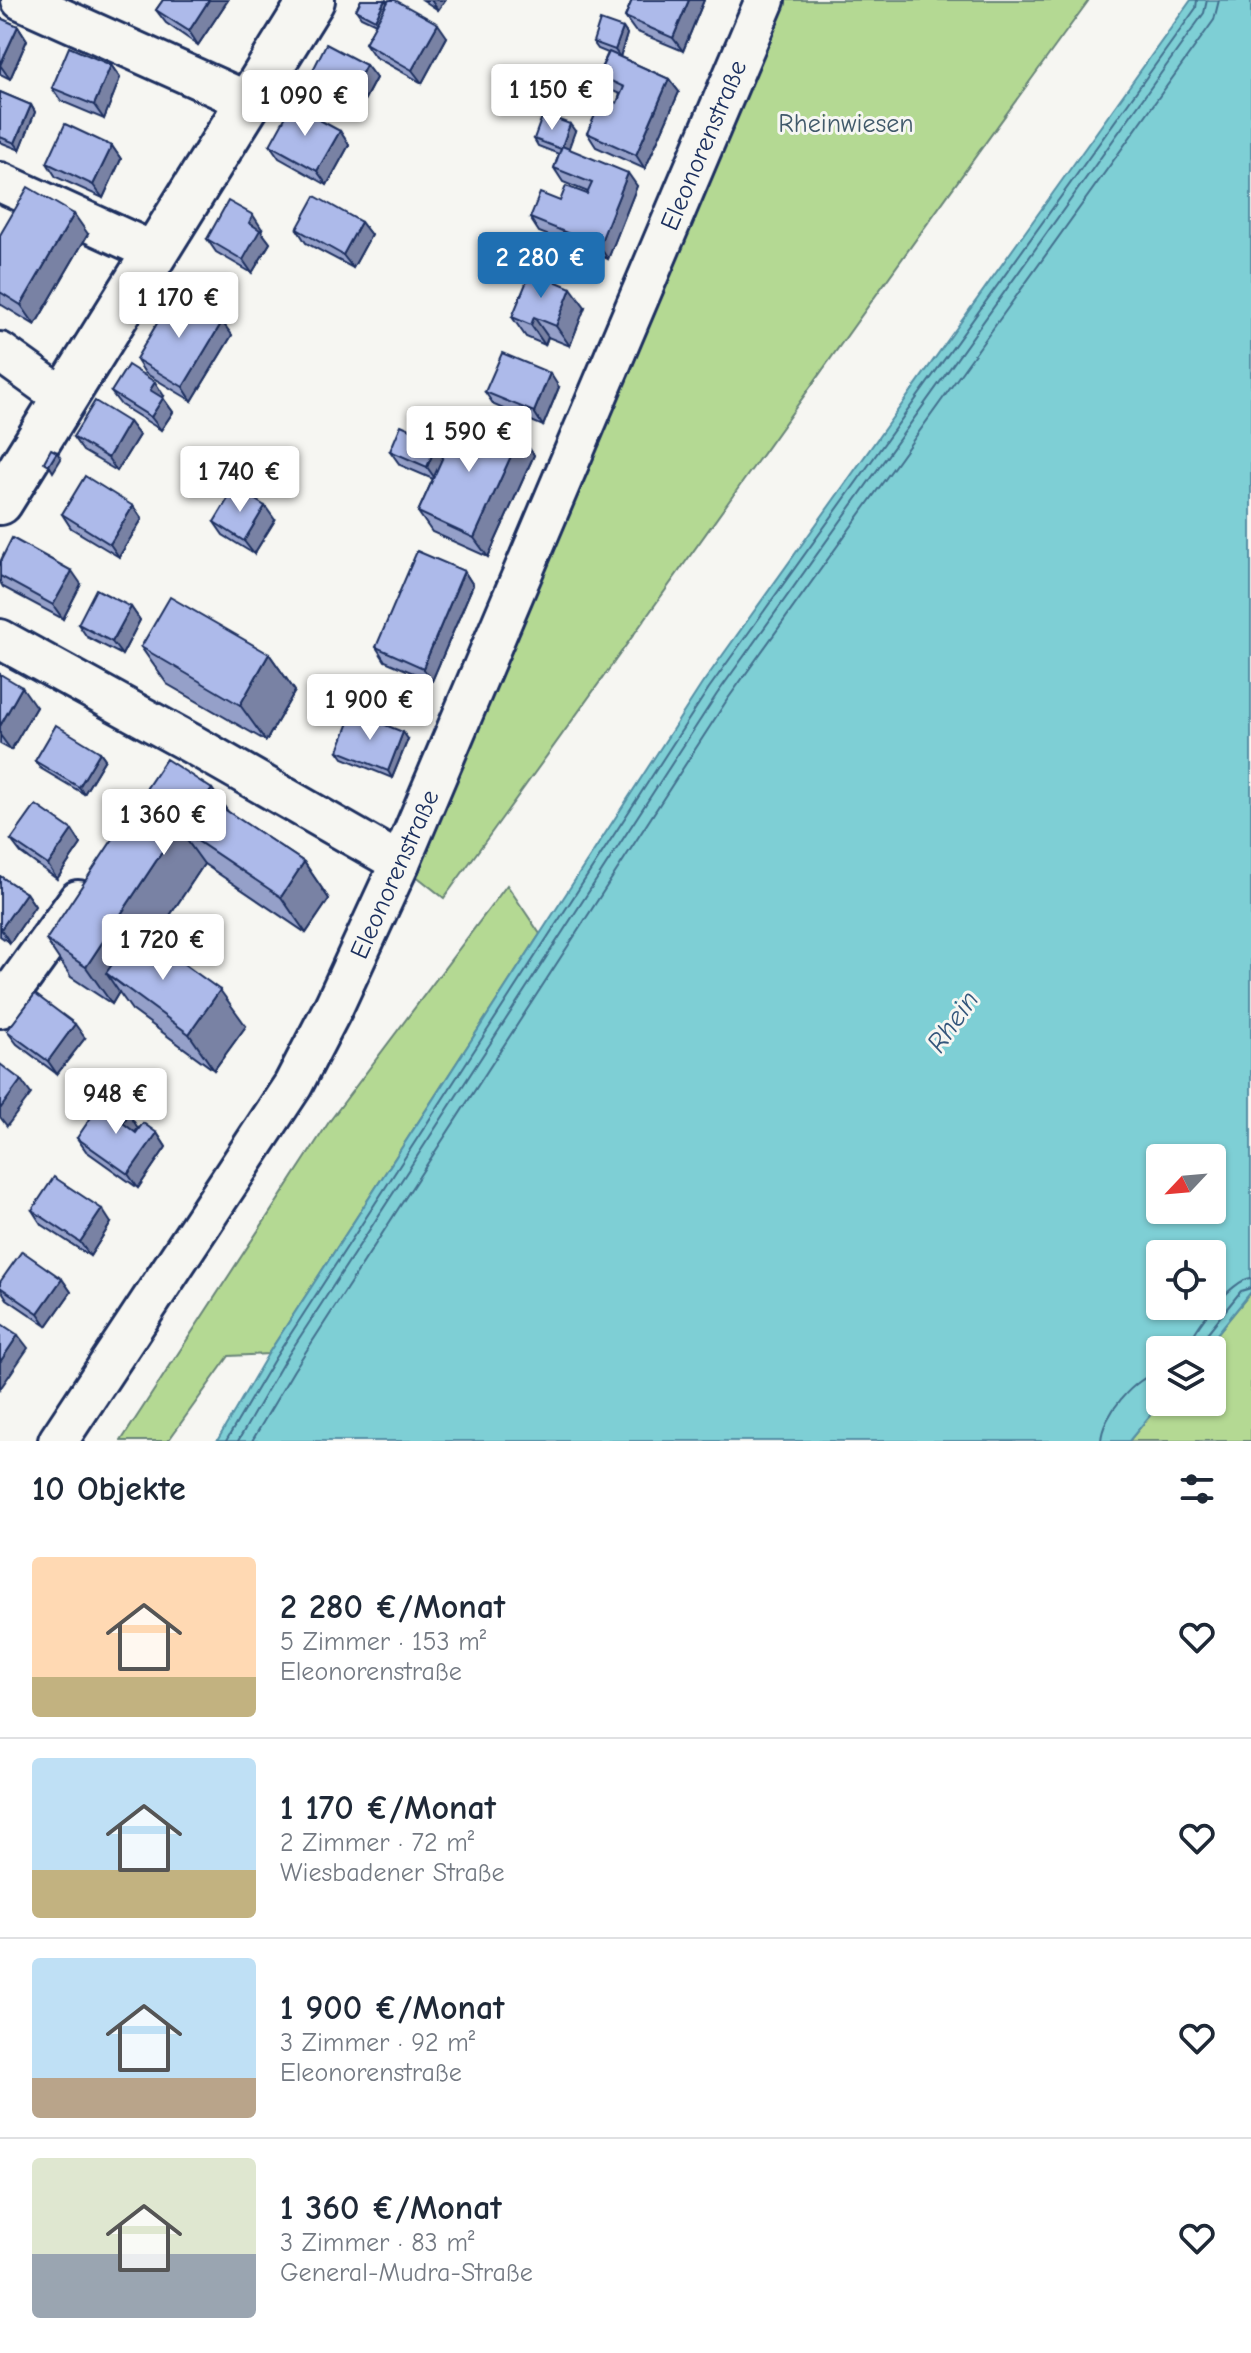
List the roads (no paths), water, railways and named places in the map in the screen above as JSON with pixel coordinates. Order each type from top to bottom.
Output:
[{"type":"main road","points":[[0,502],[312,0]]},
{"type":"street","points":[[21,0],[247,101]]},
{"type":"street","name":"Eleonorenstraße","points":[[58,1441],[293,1085],[334,1006],[400,863],[765,0]]},
{"type":"street","points":[[0,182],[154,252]]},
{"type":"street","points":[[0,352],[64,398]]},
{"type":"street","points":[[0,639],[183,756],[400,863]]},
{"type":"street","points":[[0,1008],[101,869]]},
{"type":"water","name":"Rhein","points":[[1191,0],[1251,0],[1251,1292],[1215,1336],[1146,1336],[1146,1416],[1150,1416],[1129,1441],[217,1441],[268,1354],[702,684]]},
{"type":"park label","name":"Rheinwiesen","points":[[846,123]]}]
